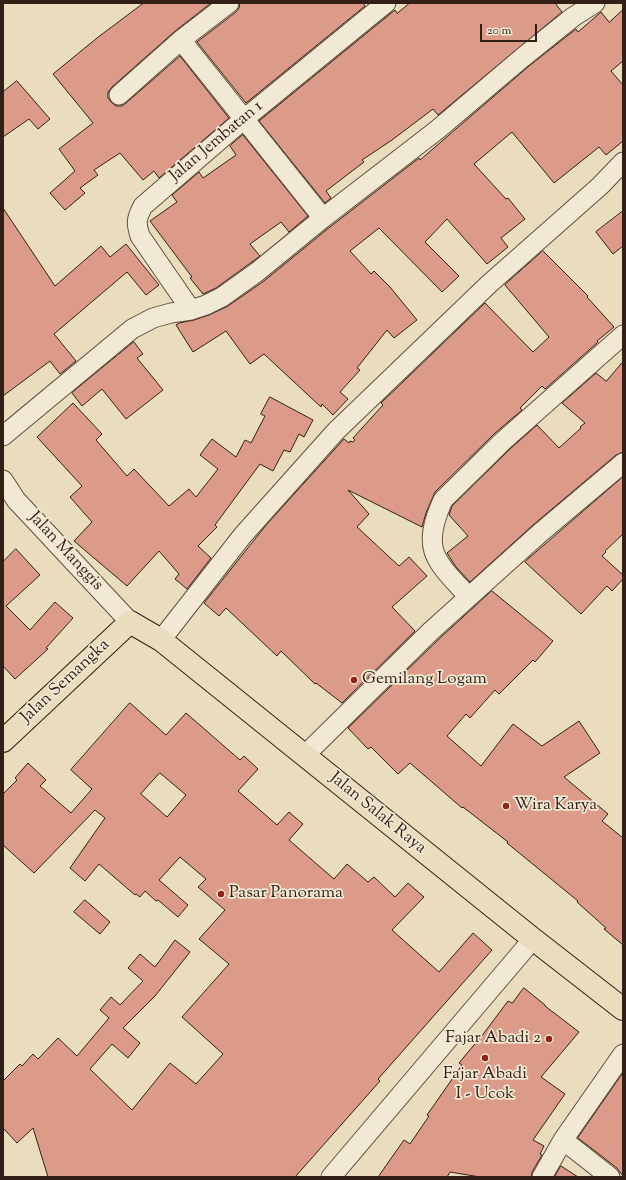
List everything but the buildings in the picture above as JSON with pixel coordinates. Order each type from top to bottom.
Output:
[{"type":"main road","name":"Jalan Salak Raya","points":[[130,622],[161,640],[533,939],[623,1009]]},
{"type":"main road","name":"Jalan Semangka","points":[[3,741],[130,622]]},
{"type":"street","points":[[119,95],[181,40],[229,3]]},
{"type":"street","name":"Jalan Jembatan 1","points":[[191,310],[140,236],[136,224],[138,215],[143,206],[244,119],[386,3]]},
{"type":"street","points":[[3,436],[132,329],[153,318],[191,310],[206,305],[222,297],[251,277],[323,218],[437,130],[522,58],[574,17],[595,3]]},
{"type":"street","points":[[181,40],[323,218]]},
{"type":"street","points":[[161,640],[243,535],[336,431],[489,284],[600,186],[623,162]]},
{"type":"street","points":[[469,598],[443,569],[433,548],[431,540],[433,528],[437,513],[443,500],[503,441],[623,335]]},
{"type":"street","points":[[304,756],[431,631],[540,533],[623,463]]},
{"type":"street","name":"Jalan Manggis","points":[[3,480],[16,500],[130,622]]},
{"type":"street","points":[[331,1177],[533,939]]},
{"type":"street","points":[[542,1177],[563,1140],[623,1054]]},
{"type":"street","points":[[563,1140],[610,1177]]},
{"type":"place","name":"Gemilang Logam","points":[[354,680]]},
{"type":"place","name":"Wira Karya","points":[[506,806]]},
{"type":"place","name":"Pasar Panorama","points":[[221,894]]},
{"type":"place","name":"Fajar Abadi 2","points":[[549,1039]]},
{"type":"place","name":"Fajar Abadi I - Ucok","points":[[485,1058]]}]
